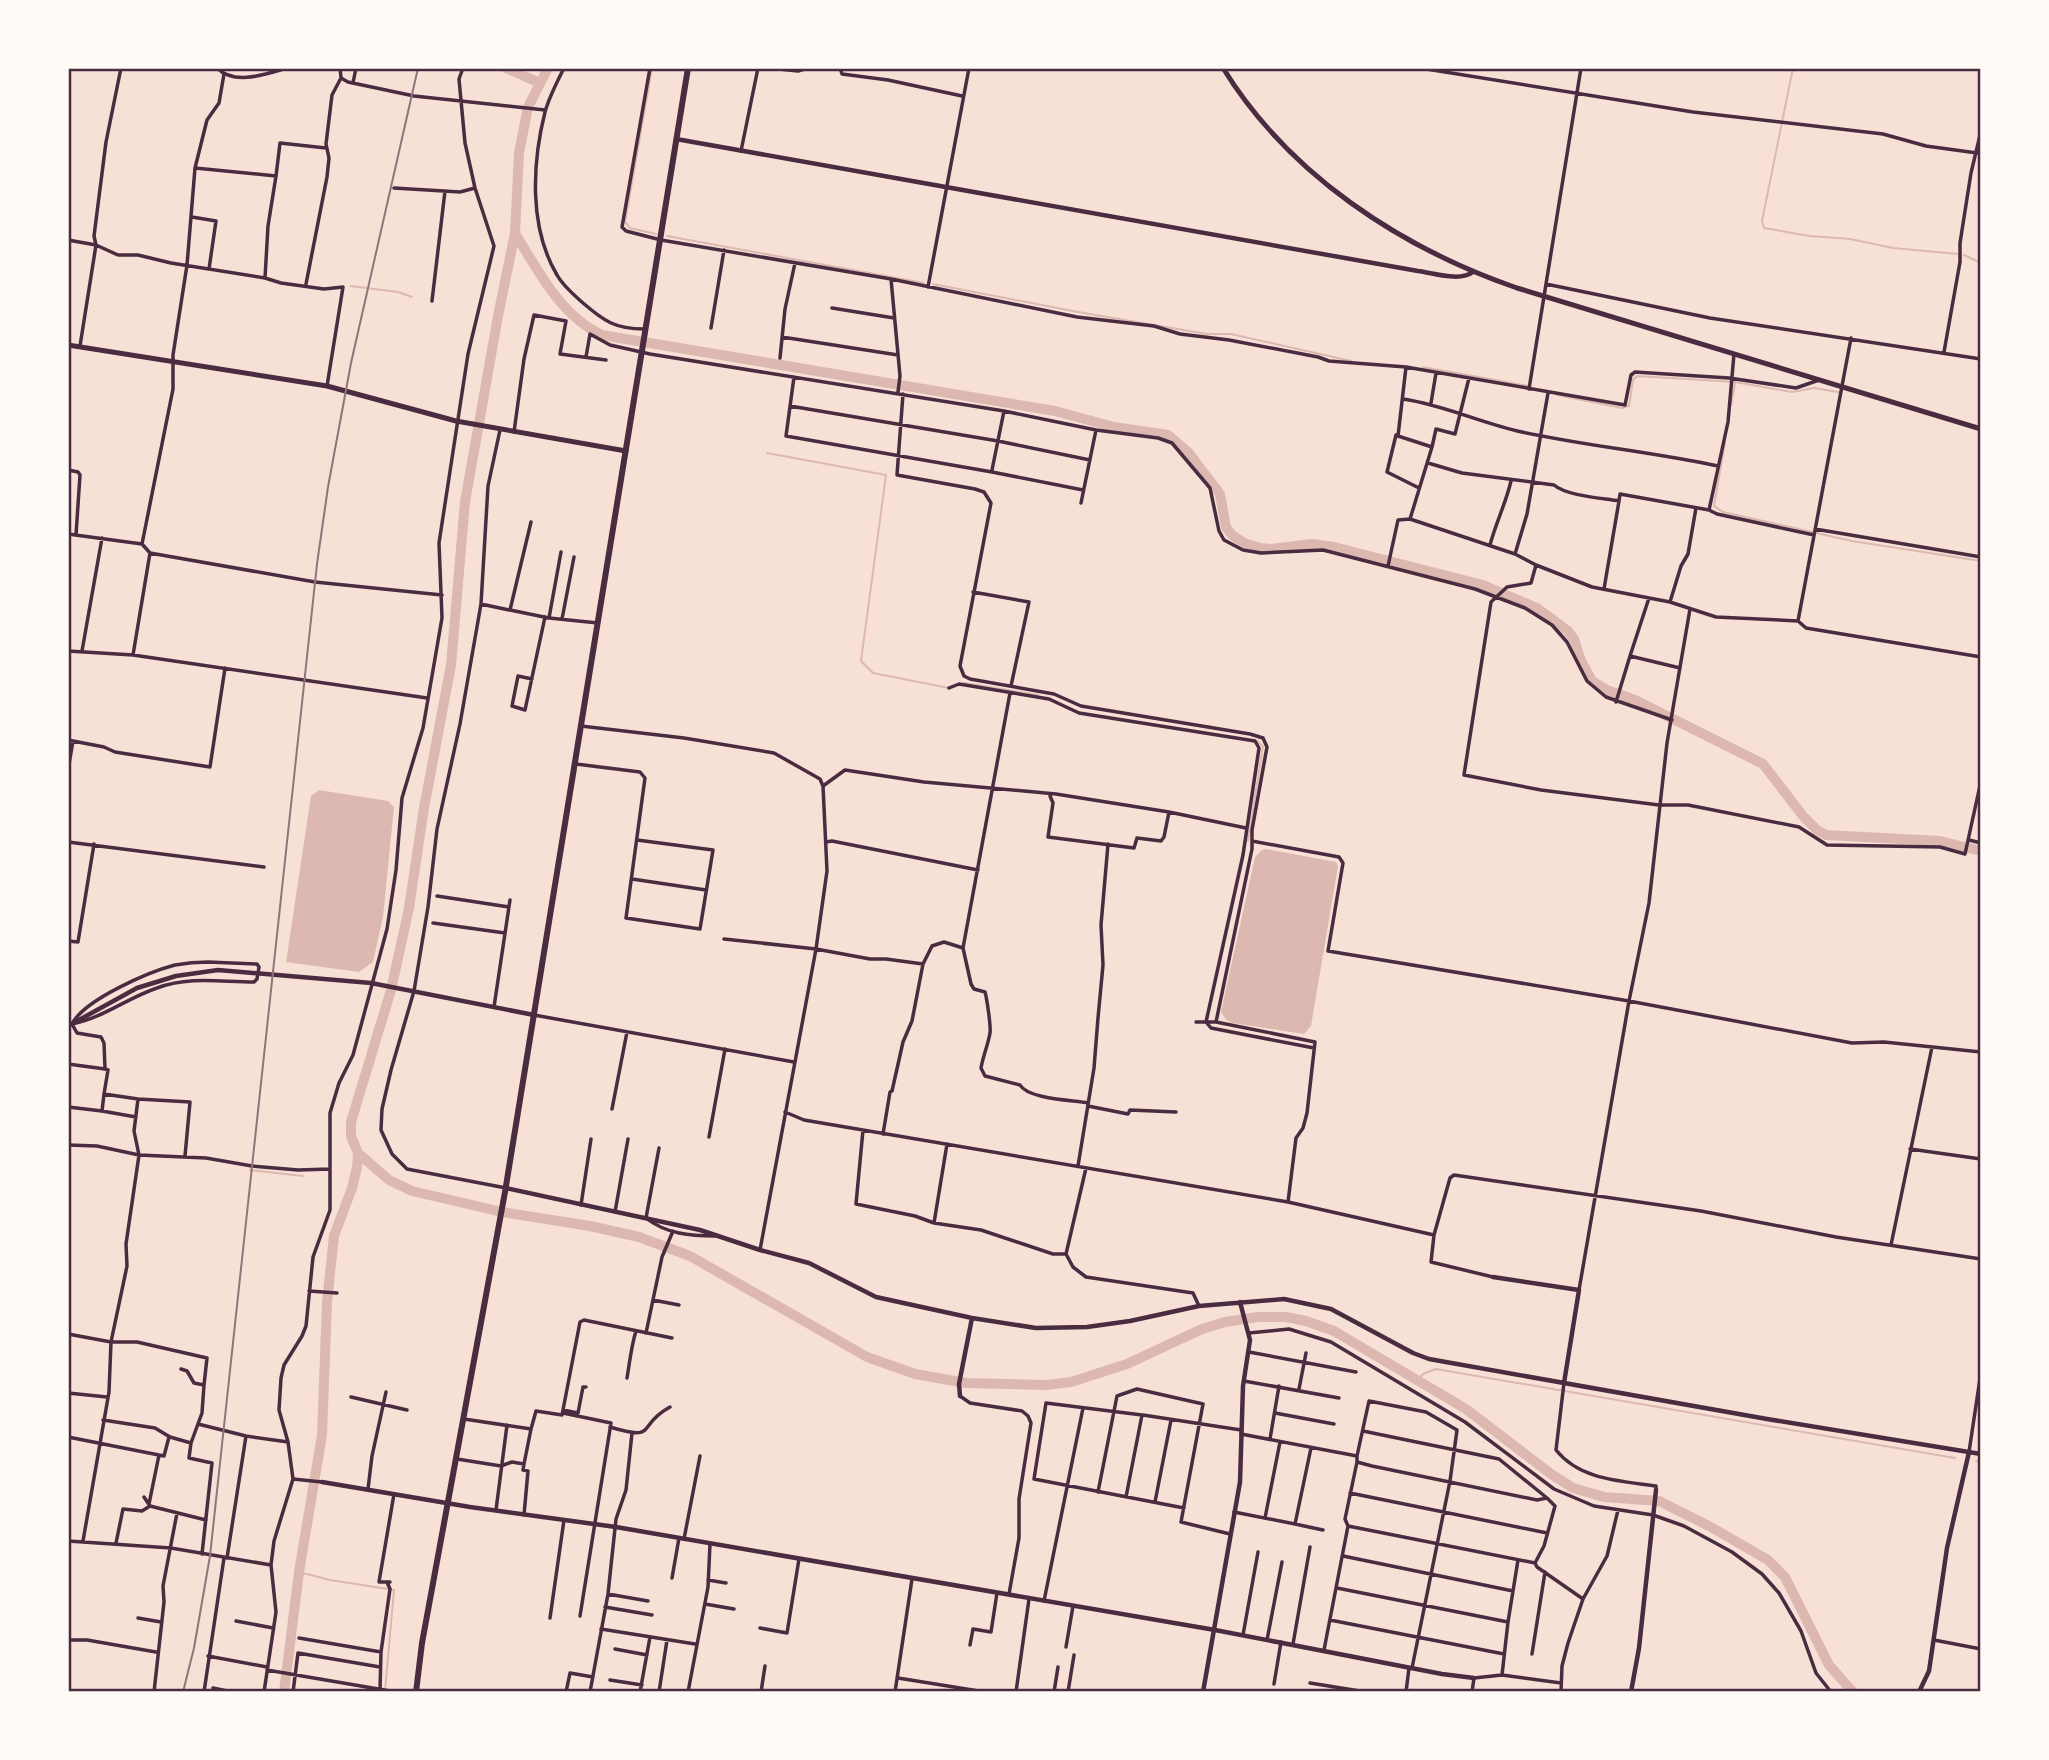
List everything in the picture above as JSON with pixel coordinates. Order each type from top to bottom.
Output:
[{"type":"highway","points":[[416,1692],[422,1643],[500,1222],[688,68]]},
{"type":"main road","points":[[1223,68],[1256,113],[1331,187],[1368,216],[1403,238],[1473,272],[1981,429]]},
{"type":"main road","points":[[68,345],[327,386],[459,422],[626,451]]},
{"type":"street","points":[[80,346],[96,245],[94,236],[106,142],[121,68]]},
{"type":"street","points":[[217,68],[224,74],[239,77],[256,77],[287,68]]},
{"type":"street","points":[[306,285],[329,164],[326,148],[332,96],[341,78],[340,68]]},
{"type":"street","points":[[353,83],[356,68]]},
{"type":"street","points":[[264,1692],[274,1628],[276,1596],[271,1565],[274,1541],[293,1479],[288,1442],[279,1410],[281,1378],[284,1365],[302,1336],[311,1291],[313,1257],[330,1210],[330,1113],[339,1083],[353,1055],[392,906],[401,798],[423,728],[442,618],[439,543],[468,354],[494,246],[464,144],[459,79],[463,68]]},
{"type":"street","points":[[564,68],[542,111],[535,206],[542,240],[556,275],[568,290],[601,319],[629,330],[646,331]]},
{"type":"street","points":[[650,68],[622,227],[626,231],[661,240],[891,279],[1077,317],[1229,340],[1348,364],[1406,367],[1625,405],[1631,375],[1635,372],[1732,378],[1796,388],[1819,380]]},
{"type":"street","points":[[741,151],[758,68]]},
{"type":"street","points":[[769,68],[798,71],[808,68]]},
{"type":"street","points":[[840,68],[842,74],[888,80],[962,96]]},
{"type":"street","points":[[928,287],[969,68]]},
{"type":"street","points":[[1420,68],[1693,112],[1883,134],[1926,146],[1976,155],[1981,161]]},
{"type":"street","points":[[1529,389],[1581,68]]},
{"type":"street","points":[[142,544],[173,390],[173,355],[187,265],[195,167],[207,120],[219,103],[224,74]]},
{"type":"street","points":[[341,78],[414,96],[542,111]]},
{"type":"street","points":[[1944,352],[1960,262],[1960,243],[1981,131]]},
{"type":"street","points":[[676,139],[1443,275],[1467,276],[1473,272]]},
{"type":"street","points":[[265,278],[268,226],[280,143],[326,148]]},
{"type":"street","points":[[195,167],[275,176]]},
{"type":"street","points":[[394,188],[460,192],[475,188]]},
{"type":"street","points":[[432,301],[444,191]]},
{"type":"street","points":[[192,217],[216,221],[209,269]]},
{"type":"street","points":[[68,240],[96,245],[118,255],[138,255],[281,283],[324,289],[343,287],[327,386]]},
{"type":"street","points":[[711,328],[724,250]]},
{"type":"street","points":[[780,358],[785,309],[795,263]]},
{"type":"street","points":[[891,279],[900,376],[897,475],[975,489],[989,497],[990,509],[960,666],[962,673],[970,679],[1054,694],[1081,706],[1250,734],[1263,738],[1268,747],[1216,1022]]},
{"type":"street","points":[[1546,284],[1710,318],[1981,359]]},
{"type":"street","points":[[832,307],[894,318]]},
{"type":"street","points":[[514,432],[524,359],[534,315],[566,321],[559,354],[606,360]]},
{"type":"street","points":[[586,357],[590,334],[610,345],[794,377],[900,392],[1096,430],[1158,438],[1172,443],[1210,488],[1219,531],[1224,540],[1243,550],[1261,553],[1323,550],[1475,589],[1525,608],[1552,625],[1567,642],[1587,681],[1606,697],[1672,720]]},
{"type":"street","points":[[782,337],[898,355]]},
{"type":"street","points":[[1798,621],[1851,338]]},
{"type":"street","points":[[1709,510],[1728,422],[1734,354]]},
{"type":"street","points":[[1406,367],[1403,399],[1387,472],[1419,488]]},
{"type":"street","points":[[1431,404],[1436,373]]},
{"type":"street","points":[[794,377],[786,436],[992,471],[1083,491]]},
{"type":"street","points":[[1410,519],[1436,429],[1455,433],[1469,378]]},
{"type":"street","points":[[1514,554],[1527,514],[1548,393]]},
{"type":"street","points":[[1403,399],[1431,404],[1495,426],[1541,436],[1718,466]]},
{"type":"street","points":[[790,405],[1090,460]]},
{"type":"street","points":[[992,471],[1004,411]]},
{"type":"street","points":[[498,429],[488,486],[481,604],[460,724],[437,830],[428,907],[412,991],[382,1108],[381,1130],[392,1154],[407,1169],[505,1192],[646,1218],[717,1236],[809,1263],[876,1297],[972,1318],[1036,1328],[1087,1327],[1199,1306],[1284,1299],[1315,1304],[1348,1316],[1413,1353],[1429,1359],[1981,1454]]},
{"type":"street","points":[[1081,503],[1096,430]]},
{"type":"street","points":[[1397,431],[1398,436],[1432,447]]},
{"type":"street","points":[[1428,463],[1462,473],[1511,481],[1532,481],[1619,501]]},
{"type":"street","points":[[68,470],[80,475],[76,535]]},
{"type":"street","points":[[1490,545],[1496,523],[1506,505],[1511,481]]},
{"type":"street","points":[[1604,590],[1620,494],[1709,510],[1814,535]]},
{"type":"street","points":[[1670,602],[1681,566],[1688,554],[1696,508]]},
{"type":"street","points":[[1388,566],[1398,520],[1410,519],[1490,545],[1604,590],[1670,602],[1716,617],[1798,621],[1806,628],[1981,657]]},
{"type":"street","points":[[510,610],[531,523]]},
{"type":"street","points":[[1815,529],[1981,556]]},
{"type":"street","points":[[68,534],[142,544],[150,553],[315,582],[442,595]]},
{"type":"street","points":[[82,651],[102,538]]},
{"type":"street","points":[[532,679],[518,676],[512,706],[525,709],[547,618],[561,552]]},
{"type":"street","points":[[133,655],[150,553]]},
{"type":"street","points":[[562,620],[574,557]]},
{"type":"street","points":[[1536,565],[1531,583],[1507,587],[1495,597],[1489,612],[1464,775],[1541,790],[1659,805],[1688,805],[1799,827],[1827,845],[1940,847],[1965,854],[1981,782]]},
{"type":"street","points":[[973,592],[1029,602],[962,948],[971,984],[974,989],[985,992],[987,1001],[991,1031],[981,1068],[985,1076],[1020,1085],[1024,1091],[1033,1095],[1128,1114],[1130,1110],[1176,1112]]},
{"type":"street","points":[[1616,702],[1649,598]]},
{"type":"street","points":[[481,604],[547,618],[598,623]]},
{"type":"street","points":[[1631,1692],[1639,1648],[1656,1486],[1595,1476],[1579,1470],[1556,1450],[1578,1290],[1649,903],[1659,805],[1690,609]]},
{"type":"street","points":[[68,651],[133,655],[428,698]]},
{"type":"street","points":[[1630,656],[1680,668]]},
{"type":"street","points":[[68,770],[71,741],[104,747],[114,752],[210,767],[225,668]]},
{"type":"street","points":[[949,688],[959,684],[1049,699],[1079,713],[1255,741],[1258,748],[1243,855],[1206,1021],[1211,1028],[1314,1048]]},
{"type":"street","points":[[581,726],[684,738],[774,753],[820,779],[824,786],[827,871],[816,949],[760,1250]]},
{"type":"street","points":[[575,764],[640,772],[645,778],[626,918],[700,929],[713,850],[637,840]]},
{"type":"street","points":[[824,786],[845,770],[1169,812],[1252,830]]},
{"type":"street","points":[[1050,795],[1052,803],[1048,837],[1134,848],[1137,838],[1161,841],[1169,812]]},
{"type":"street","points":[[1969,840],[1981,843]]},
{"type":"street","points":[[1252,841],[1339,857],[1343,863],[1328,951],[1629,1001],[1852,1043],[1884,1042],[1981,1052]]},
{"type":"street","points":[[68,842],[264,867]]},
{"type":"street","points":[[826,842],[978,870]]},
{"type":"street","points":[[68,941],[78,942],[94,844]]},
{"type":"street","points":[[1077,1166],[1088,1104],[1103,965],[1101,925],[1108,844]]},
{"type":"street","points":[[632,879],[707,890]]},
{"type":"street","points":[[437,897],[509,907]]},
{"type":"street","points":[[494,1007],[510,900]]},
{"type":"street","points":[[433,923],[505,933]]},
{"type":"street","points":[[724,939],[923,964]]},
{"type":"street","points":[[883,1134],[890,1092],[903,1042],[912,1021],[923,964],[932,946],[943,942],[962,948]]},
{"type":"street","points":[[208,962],[249,963],[260,967],[254,982],[208,979],[165,985],[143,993],[94,1020],[70,1025],[91,1003],[162,969],[208,962]]},
{"type":"street","points":[[70,1025],[106,1004],[156,982],[218,970],[361,982],[794,1062]]},
{"type":"street","points":[[1196,1022],[1216,1022],[1315,1042],[1307,1113],[1303,1128],[1296,1138],[1288,1202]]},
{"type":"street","points":[[70,1025],[76,1033],[101,1037],[104,1042],[105,1069],[108,1070],[102,1111]]},
{"type":"street","points":[[612,1109],[627,1031]]},
{"type":"street","points":[[1891,1245],[1932,1047]]},
{"type":"street","points":[[709,1137],[725,1049]]},
{"type":"street","points":[[68,1065],[105,1069]]},
{"type":"street","points":[[104,1094],[190,1102],[185,1156]]},
{"type":"street","points":[[83,1541],[109,1392],[111,1342],[127,1266],[126,1244],[139,1155],[134,1131],[138,1099]]},
{"type":"street","points":[[68,1108],[136,1117]]},
{"type":"street","points":[[785,1112],[798,1119],[1288,1202],[1434,1235]]},
{"type":"street","points":[[863,1130],[856,1204],[915,1216],[934,1223],[981,1230],[1054,1254],[1066,1254]]},
{"type":"street","points":[[581,1205],[591,1139]]},
{"type":"street","points":[[615,1212],[628,1139]]},
{"type":"street","points":[[68,1144],[97,1146],[139,1155],[185,1156],[252,1166],[298,1170],[331,1169]]},
{"type":"street","points":[[934,1223],[947,1144]]},
{"type":"street","points":[[646,1218],[659,1148]]},
{"type":"street","points":[[1910,1149],[1981,1159]]},
{"type":"street","points":[[1086,1168],[1066,1254],[1073,1267],[1086,1277],[1189,1292],[1195,1295],[1199,1306]]},
{"type":"street","points":[[1578,1290],[1493,1277],[1431,1262],[1434,1235],[1450,1178],[1454,1175],[1701,1210],[1981,1259]]},
{"type":"street","points":[[646,1218],[656,1226],[673,1231],[696,1236],[717,1236]]},
{"type":"street","points":[[646,1333],[662,1257],[673,1231]]},
{"type":"street","points":[[311,1291],[337,1293]]},
{"type":"street","points":[[653,1300],[679,1305]]},
{"type":"street","points":[[1203,1692],[1240,1482],[1244,1381],[1249,1352],[1248,1333],[1240,1302]]},
{"type":"street","points":[[972,1318],[958,1391],[960,1396],[970,1403],[1022,1412],[1028,1416],[1031,1423],[1019,1499],[1019,1538],[1009,1595]]},
{"type":"street","points":[[563,1412],[580,1322],[584,1320],[673,1338]]},
{"type":"street","points":[[1248,1333],[1289,1329],[1331,1342],[1465,1422],[1554,1489],[1590,1505],[1653,1515],[1701,1534],[1732,1552],[1762,1574],[1779,1593],[1792,1612],[1816,1673],[1831,1692]]},
{"type":"street","points":[[626,1378],[630,1362],[628,1356],[636,1331]]},
{"type":"street","points":[[68,1334],[111,1342],[137,1342],[207,1358],[202,1413],[191,1443],[189,1458],[212,1463],[202,1554]]},
{"type":"street","points":[[1249,1352],[1356,1372]]},
{"type":"street","points":[[1299,1389],[1306,1353]]},
{"type":"street","points":[[181,1369],[187,1371],[194,1382],[204,1385]]},
{"type":"street","points":[[1920,1692],[1929,1671],[1947,1548],[1969,1452],[1981,1373]]},
{"type":"street","points":[[1244,1381],[1339,1398]]},
{"type":"street","points":[[1270,1440],[1279,1386]]},
{"type":"street","points":[[524,1515],[528,1471],[523,1470],[536,1411],[562,1415],[563,1412],[578,1413],[583,1387],[586,1387]]},
{"type":"street","points":[[1098,1492],[1117,1396],[1138,1389],[1203,1405],[1181,1522],[1230,1534]]},
{"type":"street","points":[[68,1392],[107,1397]]},
{"type":"street","points":[[368,1490],[372,1456],[386,1392]]},
{"type":"street","points":[[351,1397],[407,1410]]},
{"type":"street","points":[[1324,1650],[1348,1526],[1346,1519],[1350,1493],[1369,1401],[1426,1412],[1457,1430],[1456,1450],[1406,1692]]},
{"type":"street","points":[[1184,1508],[1034,1479],[1046,1403],[1142,1415],[1357,1456]]},
{"type":"street","points":[[610,1427],[632,1433],[646,1431],[658,1413],[670,1407]]},
{"type":"street","points":[[1044,1602],[1083,1408]]},
{"type":"street","points":[[563,1412],[611,1423],[580,1616]]},
{"type":"street","points":[[1275,1413],[1334,1424]]},
{"type":"street","points":[[1126,1497],[1142,1415]]},
{"type":"street","points":[[464,1419],[531,1429]]},
{"type":"street","points":[[103,1420],[155,1428],[170,1437],[191,1443]]},
{"type":"street","points":[[1155,1502],[1171,1420]]},
{"type":"street","points":[[198,1424],[246,1436],[288,1442]]},
{"type":"street","points":[[496,1510],[507,1424]]},
{"type":"street","points":[[1363,1432],[1499,1458],[1555,1506],[1548,1533],[1535,1563]]},
{"type":"street","points":[[590,1692],[608,1594],[616,1527],[626,1490],[632,1433]]},
{"type":"street","points":[[204,1692],[246,1436]]},
{"type":"street","points":[[68,1437],[164,1456],[170,1437]]},
{"type":"street","points":[[1265,1518],[1280,1442]]},
{"type":"street","points":[[1296,1524],[1311,1448]]},
{"type":"street","points":[[117,1542],[123,1509],[142,1511],[149,1505],[159,1455]]},
{"type":"street","points":[[672,1578],[700,1456]]},
{"type":"street","points":[[457,1459],[501,1466],[512,1462],[524,1464]]},
{"type":"street","points":[[1357,1462],[1537,1500],[1547,1498]]},
{"type":"street","points":[[293,1479],[682,1538],[1293,1644],[1411,1668],[1474,1678],[1502,1675],[1561,1683]]},
{"type":"street","points":[[381,1690],[381,1652],[390,1589],[388,1582],[379,1582],[394,1493]]},
{"type":"street","points":[[1350,1493],[1548,1533]]},
{"type":"street","points":[[144,1497],[149,1505],[206,1520]]},
{"type":"street","points":[[1561,1692],[1563,1660],[1583,1599],[1606,1556],[1618,1510]]},
{"type":"street","points":[[1234,1512],[1323,1530]]},
{"type":"street","points":[[154,1692],[163,1586],[177,1513]]},
{"type":"street","points":[[550,1618],[564,1520]]},
{"type":"street","points":[[1348,1526],[1535,1563],[1583,1599]]},
{"type":"street","points":[[68,1541],[117,1542],[171,1548],[271,1565]]},
{"type":"street","points":[[688,1692],[695,1644],[705,1604],[710,1544]]},
{"type":"street","points":[[1293,1644],[1310,1547]]},
{"type":"street","points":[[1242,1635],[1258,1552]]},
{"type":"street","points":[[1343,1556],[1513,1591]]},
{"type":"street","points":[[760,1628],[787,1633],[799,1559]]},
{"type":"street","points":[[1502,1675],[1518,1560]]},
{"type":"street","points":[[1268,1640],[1282,1562]]},
{"type":"street","points":[[1532,1654],[1545,1572]]},
{"type":"street","points":[[895,1692],[912,1579]]},
{"type":"street","points":[[708,1580],[726,1583]]},
{"type":"street","points":[[1337,1588],[1508,1622]]},
{"type":"street","points":[[970,1645],[972,1629],[991,1632],[997,1593]]},
{"type":"street","points":[[608,1594],[648,1601]]},
{"type":"street","points":[[1016,1692],[1029,1599]]},
{"type":"street","points":[[705,1604],[734,1609]]},
{"type":"street","points":[[1066,1647],[1073,1606]]},
{"type":"street","points":[[605,1607],[652,1615]]},
{"type":"street","points":[[138,1618],[161,1622]]},
{"type":"street","points":[[1330,1620],[1504,1654]]},
{"type":"street","points":[[236,1621],[274,1628]]},
{"type":"street","points":[[601,1629],[695,1644]]},
{"type":"street","points":[[640,1692],[650,1637]]},
{"type":"street","points":[[299,1638],[381,1652]]},
{"type":"street","points":[[68,1640],[87,1640],[157,1653]]},
{"type":"street","points":[[659,1692],[667,1640]]},
{"type":"street","points":[[1934,1640],[1981,1649]]},
{"type":"street","points":[[1274,1685],[1281,1642]]},
{"type":"street","points":[[615,1649],[647,1655]]},
{"type":"street","points":[[293,1692],[298,1653],[380,1667]]},
{"type":"street","points":[[1068,1692],[1074,1655]]},
{"type":"street","points":[[208,1656],[280,1673],[396,1692]]},
{"type":"street","points":[[761,1692],[765,1666]]},
{"type":"street","points":[[1054,1692],[1058,1667]]},
{"type":"street","points":[[566,1692],[570,1673],[593,1677]]},
{"type":"street","points":[[898,1678],[985,1692]]},
{"type":"street","points":[[1472,1692],[1474,1678]]},
{"type":"street","points":[[611,1680],[642,1685]]},
{"type":"street","points":[[1310,1684],[1366,1692]]},
{"type":"street","points":[[1328,1686],[1328,1692]]},
{"type":"street","points":[[213,1688],[232,1692]]},
{"type":"shaded area","points":[[319,790],[388,801],[394,807],[383,917],[373,962],[359,972],[286,962],[311,796]]},
{"type":"shaded area","points":[[1266,849],[1336,862],[1338,866],[1311,1026],[1304,1034],[1232,1023],[1226,1020],[1221,1012],[1255,857]]},
{"type":"waterway","points":[[506,68],[540,83]]},
{"type":"waterway","points":[[548,68],[528,107],[519,153],[515,233],[465,502],[451,665],[424,808],[409,908],[391,990],[351,1122],[351,1136],[358,1153],[389,1180],[412,1191],[502,1212],[639,1237],[690,1256],[867,1357],[915,1374],[966,1383],[1046,1385],[1071,1382],[1127,1364],[1202,1329],[1225,1322],[1258,1317],[1286,1317],[1334,1331],[1466,1409],[1573,1488],[1604,1497],[1659,1501],[1768,1560],[1785,1577],[1829,1665],[1853,1692]]},
{"type":"waterway","points":[[652,68],[625,222],[630,228],[656,234]]},
{"type":"waterway","points":[[1793,68],[1762,221],[1764,228],[1809,236],[1850,239],[1893,248],[1958,254]]},
{"type":"waterway","points":[[515,233],[542,277],[563,304],[587,327],[602,335],[1055,411],[1114,427],[1168,435],[1188,452],[1220,494],[1226,527],[1244,543],[1271,549],[1312,544],[1334,547],[1483,585],[1537,608],[1568,631],[1592,681],[1763,764],[1803,816],[1826,835],[1940,841],[1981,851]]},
{"type":"waterway","points":[[667,236],[924,283]]},
{"type":"waterway","points":[[1964,255],[1981,263]]},
{"type":"waterway","points":[[933,284],[1207,334],[1231,334],[1351,361]]},
{"type":"waterway","points":[[351,286],[398,292],[412,297]]},
{"type":"waterway","points":[[1423,367],[1529,386]]},
{"type":"waterway","points":[[1557,395],[1622,408],[1629,406],[1633,380],[1637,376],[1735,382],[1792,392],[1814,388],[1838,392]]},
{"type":"waterway","points":[[1731,405],[1735,383]]},
{"type":"waterway","points":[[1725,442],[1714,506],[1723,512],[1852,541],[1981,561]]},
{"type":"waterway","points":[[767,453],[886,475],[861,661],[873,673],[949,688]]},
{"type":"waterway","points":[[964,683],[1038,695]]},
{"type":"waterway","points":[[1248,841],[1263,746],[1257,741]]},
{"type":"waterway","points":[[284,1692],[299,1572],[322,1435],[327,1302],[334,1236],[352,1188],[358,1153]]},
{"type":"waterway","points":[[250,1170],[303,1176]]},
{"type":"waterway","points":[[1417,1381],[1423,1374],[1436,1369],[1955,1458]]},
{"type":"waterway","points":[[1976,1461],[1981,1461]]},
{"type":"waterway","points":[[299,1572],[394,1590],[385,1691]]},
{"type":"railway","points":[[183,1692],[194,1648],[210,1556],[317,564],[328,487],[351,363],[418,68]]}]
